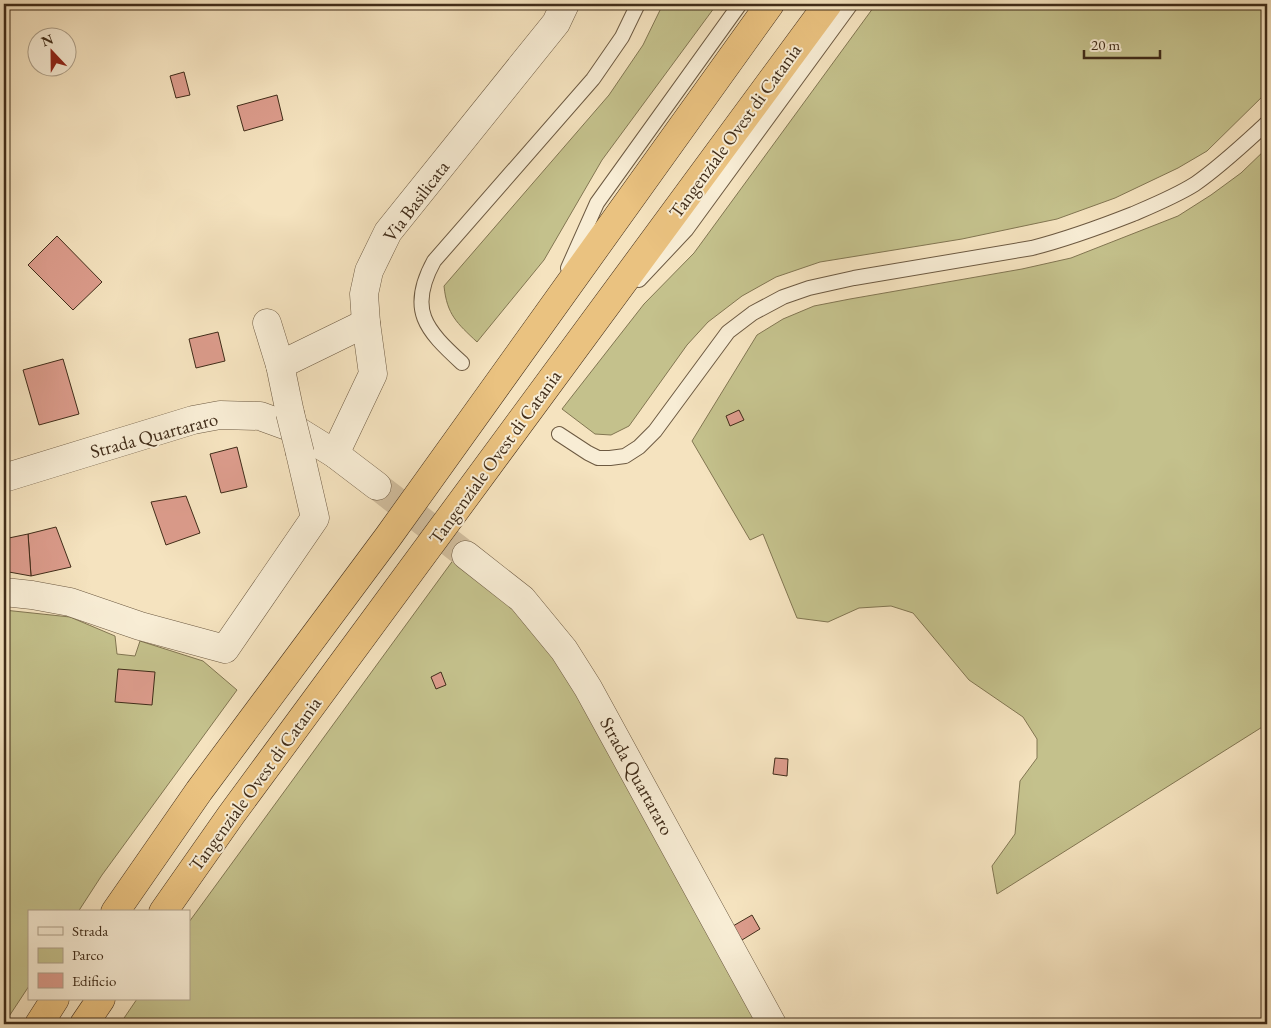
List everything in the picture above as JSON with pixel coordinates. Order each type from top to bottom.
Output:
[{"type":"highway","name":"Tangenziale Ovest di Catania","points":[[116,910],[199,791],[388,537],[770,4]]},
{"type":"highway","name":"Tangenziale Ovest di Catania","points":[[164,910],[231,816],[828,4]]},
{"type":"highway","points":[[39,1024],[54,1000]]},
{"type":"highway","points":[[84,1024],[101,1000]]},
{"type":"street","name":"Via Basilicata","points":[[335,454],[374,374],[366,323],[364,294],[369,271],[388,232],[556,23],[565,4]]},
{"type":"street","points":[[4,592],[70,602],[140,626],[225,649],[315,518],[280,365],[267,323]]},
{"type":"street","points":[[280,365],[366,323]]},
{"type":"street","name":"Strada Quartararo","points":[[4,478],[193,420],[220,415],[260,416],[293,428],[335,454],[377,486]]},
{"type":"street","name":"Strada Quartararo","points":[[466,555],[522,600],[564,650],[588,688],[772,1024]]},
{"type":"lane","points":[[462,363],[430,330],[424,316],[421,296],[425,277],[434,261],[593,80],[622,37],[638,4]]},
{"type":"lane","points":[[548,315],[597,202],[740,4]]},
{"type":"lane","points":[[574,350],[686,230],[851,4]]},
{"type":"lane","points":[[558,434],[598,458],[625,456],[640,447],[655,431],[728,332],[753,312],[783,297],[809,288],[854,278],[1032,248],[1060,241],[1100,227],[1156,204],[1193,185],[1229,159],[1267,122]]},
{"type":"green space","points":[[663,4],[717,4],[602,160],[544,260],[477,342],[454,318],[445,296],[444,286],[609,95],[643,45]]},
{"type":"green space","points":[[876,4],[1267,4],[1267,92],[1207,151],[1178,168],[1115,198],[1057,219],[962,239],[820,262],[776,277],[742,296],[708,322],[687,345],[629,426],[611,435],[595,434],[562,409],[644,304],[694,253]]},
{"type":"green space","points":[[1267,148],[1267,724],[997,894],[992,866],[1015,834],[1020,781],[1037,758],[1037,739],[1023,717],[969,680],[913,613],[891,606],[859,608],[828,622],[797,618],[763,534],[750,540],[692,441],[757,335],[783,319],[814,306],[1022,269],[1071,258],[1178,216],[1241,173]]},
{"type":"green space","points":[[454,559],[540,631],[579,691],[762,1024],[120,1024],[136,1000],[190,1000],[190,921]]},
{"type":"green space","points":[[4,610],[70,617],[115,636],[117,654],[135,656],[140,641],[203,661],[237,690],[102,875],[79,910],[28,910],[28,988],[4,1024]]},
{"type":"building","points":[[184,72],[190,95],[176,98],[170,76]]},
{"type":"building","points":[[277,95],[283,120],[244,131],[237,106]]},
{"type":"building","points":[[57,236],[102,282],[73,310],[28,265]]},
{"type":"building","points":[[218,332],[225,361],[196,368],[189,339]]},
{"type":"building","points":[[63,359],[79,414],[39,425],[23,370]]},
{"type":"building","points":[[739,410],[744,420],[730,426],[726,416]]},
{"type":"building","points":[[237,447],[247,487],[221,493],[210,454]]},
{"type":"building","points":[[186,496],[200,533],[166,545],[151,502]]},
{"type":"building","points":[[56,527],[71,567],[31,576],[28,534]]},
{"type":"building","points":[[28,534],[31,576],[9,572],[7,582],[4,581],[4,539]]},
{"type":"building","points":[[118,669],[155,672],[152,705],[115,702]]},
{"type":"building","points":[[441,672],[446,685],[436,689],[431,677]]},
{"type":"building","points":[[775,758],[788,759],[787,776],[773,774]]},
{"type":"building","points":[[752,915],[760,929],[742,940],[733,926]]},
{"type":"tunnel","points":[[377,486],[466,555]]}]
